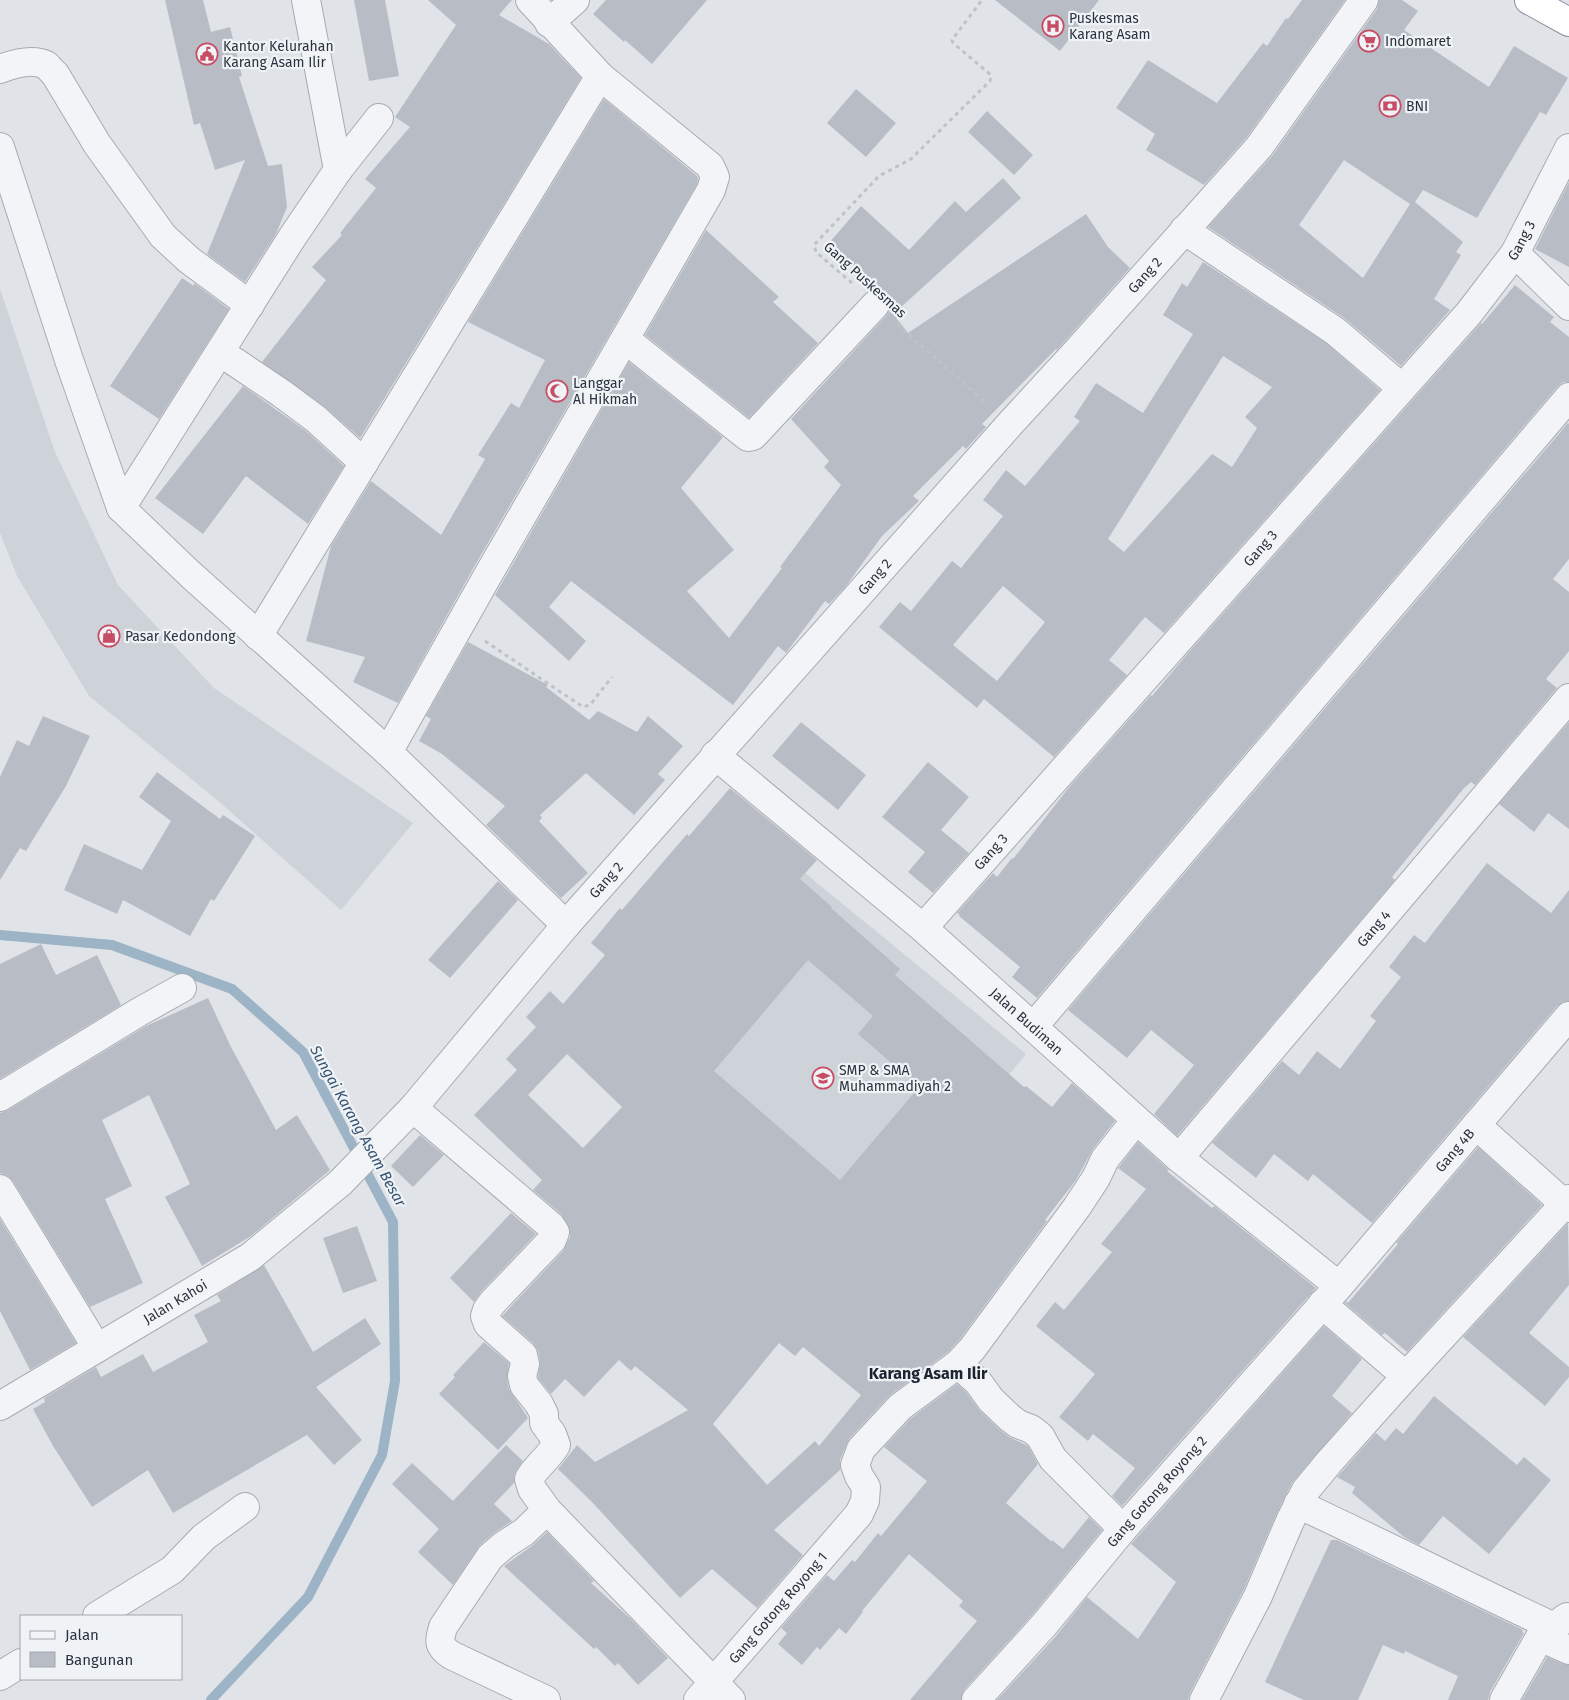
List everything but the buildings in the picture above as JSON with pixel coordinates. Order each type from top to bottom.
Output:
[{"type":"highway","points":[[1529,0],[1569,22]]},
{"type":"street","points":[[306,0],[338,170]]},
{"type":"street","points":[[388,752],[711,190],[715,178],[710,166],[600,76],[530,0]]},
{"type":"street","points":[[550,23],[576,0]]},
{"type":"street","name":"Gang 2","points":[[340,1183],[413,1108],[566,925],[715,755],[1259,147],[1364,0]]},
{"type":"street","points":[[0,69],[14,64],[31,62],[46,65],[55,74],[97,144],[163,236],[189,260],[250,305]]},
{"type":"street","points":[[258,636],[600,76]]},
{"type":"street","points":[[121,508],[293,236],[338,170],[379,118]]},
{"type":"street","points":[[0,147],[69,360],[121,508],[190,574],[388,752],[566,925]]},
{"type":"street","name":"Gang 3","points":[[923,928],[1469,313],[1515,253],[1569,148]]},
{"type":"street","points":[[1184,230],[1335,331],[1402,388]]},
{"type":"street","points":[[1515,253],[1569,306]]},
{"type":"street","points":[[625,338],[748,438],[753,436],[875,305]]},
{"type":"street","points":[[220,352],[281,392],[364,463]]},
{"type":"street","points":[[1033,1027],[1569,397]]},
{"type":"street","name":"Gang 4","points":[[1179,1158],[1569,698]]},
{"type":"street","name":"Jalan Budiman","points":[[715,755],[923,928],[1179,1158],[1331,1295],[1406,1376]]},
{"type":"street","points":[[0,1097],[182,988]]},
{"type":"street","name":"Gang 4B","points":[[1331,1295],[1569,1016]]},
{"type":"street","points":[[413,1108],[551,1226],[555,1232],[552,1240],[492,1303],[485,1316],[488,1324],[523,1355],[525,1364],[522,1376],[524,1385],[539,1404],[544,1414],[544,1423],[552,1434],[556,1445],[552,1453],[534,1471],[529,1479],[532,1489],[547,1510],[714,1694]]},
{"type":"street","points":[[1123,1529],[1053,1459],[1040,1436],[1032,1429],[1010,1418],[991,1400],[978,1382],[958,1364],[972,1349],[1071,1214],[1096,1178],[1105,1159],[1136,1120]]},
{"type":"street","points":[[1204,1700],[1258,1596],[1298,1504],[1306,1490],[1330,1460],[1406,1376],[1568,1204],[1476,1125]]},
{"type":"street","name":"Jalan Kahoi","points":[[0,1406],[250,1257],[340,1183]]},
{"type":"street","points":[[0,1189],[97,1348]]},
{"type":"street","name":"Gang Gotong Royong 2","points":[[976,1700],[1044,1626],[1123,1529],[1331,1295]]},
{"type":"street","name":"Gang Gotong Royong 1","points":[[714,1694],[859,1514],[865,1501],[866,1487],[855,1465],[861,1449],[900,1408],[958,1364]]},
{"type":"street","points":[[1298,1504],[1386,1545],[1461,1584],[1554,1627],[1569,1650]]},
{"type":"street","points":[[99,1615],[172,1570],[204,1537],[245,1507]]},
{"type":"street","points":[[546,1700],[451,1655],[442,1648],[440,1639],[443,1627],[490,1557],[504,1544],[524,1532],[547,1510]]},
{"type":"street","points":[[1504,1700],[1554,1627]]},
{"type":"street","points":[[0,1676],[20,1664]]},
{"type":"path","name":"Gang Puskesmas","points":[[982,0],[952,40],[953,43],[991,75],[990,81],[911,158],[879,176],[814,245],[816,252],[1009,425]]},
{"type":"path","points":[[461,625],[583,707],[590,705],[612,677]]},
{"type":"shaded area","name":"Pasar Kedondong","points":[[0,289],[55,452],[118,585],[214,688],[413,823],[341,910],[216,799],[89,696],[17,576],[0,533]]},
{"type":"shaded area","name":"SMP & SMA Muhammadiyah 2","points":[[805,873],[1026,1054],[840,1283],[619,1103]]},
{"type":"waterway","name":"Sungai Karang Asam Besar","points":[[0,935],[112,945],[232,989],[303,1052],[393,1222],[395,1381],[382,1455],[308,1597],[211,1700]]},
{"type":"place","name":"Puskesmas Karang Asam","points":[[1053,26]]},
{"type":"place","name":"Indomaret","points":[[1369,41]]},
{"type":"place","name":"Kantor Kelurahan Karang Asam Ilir","points":[[207,54]]},
{"type":"place","name":"BNI","points":[[1390,106]]},
{"type":"place","name":"Langgar Al Hikmah","points":[[557,391]]},
{"type":"place","name":"Pasar Kedondong","points":[[109,636]]},
{"type":"place","name":"SMP & SMA Muhammadiyah 2","points":[[823,1078]]},
{"type":"district","name":"Karang Asam Ilir","points":[[928,1373]]}]
